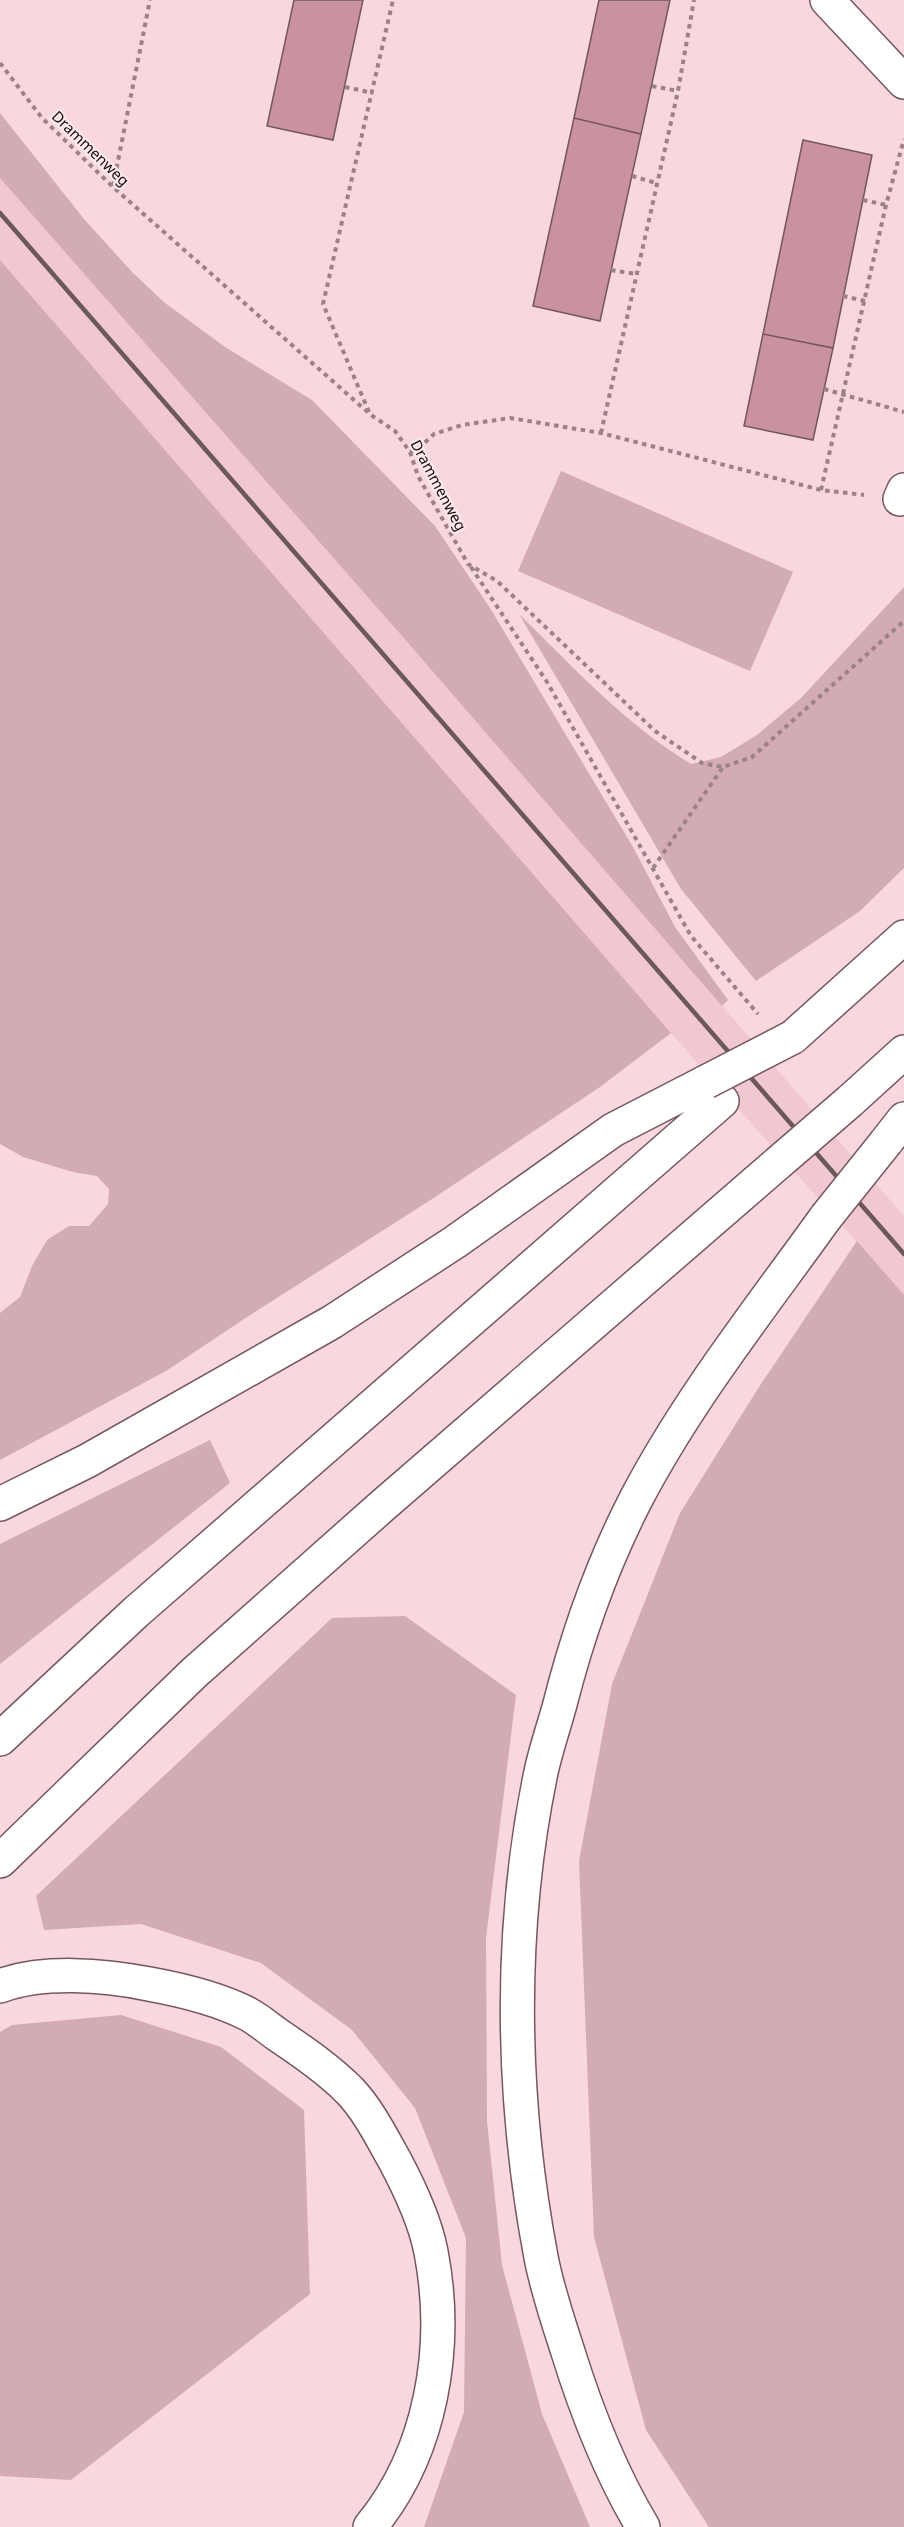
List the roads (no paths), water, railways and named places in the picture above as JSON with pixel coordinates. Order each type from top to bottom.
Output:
[{"type":"main road","points":[[827,0],[904,82]]},
{"type":"main road","points":[[0,1740],[136,1611],[714,1091],[793,1037],[904,937]]},
{"type":"main road","points":[[0,1861],[212,1657],[372,1514],[904,1052]]},
{"type":"main road","points":[[0,1504],[87,1461],[332,1322],[455,1242],[613,1130],[714,1091]]},
{"type":"main road","points":[[643,2527],[601,2444],[582,2396],[542,2261],[530,2191],[521,2108],[517,2010],[520,1929],[529,1850],[542,1771],[578,1639],[610,1557],[636,1500],[681,1419],[826,1217],[895,1130]]},
{"type":"main road","points":[[0,1986],[12,1982],[72,1976],[129,1980],[189,1991],[248,2014],[314,2059],[351,2092],[378,2129],[408,2187],[430,2250],[439,2321],[433,2390],[411,2456],[384,2510],[370,2527]]},
{"type":"railway","points":[[0,213],[904,1254]]}]
